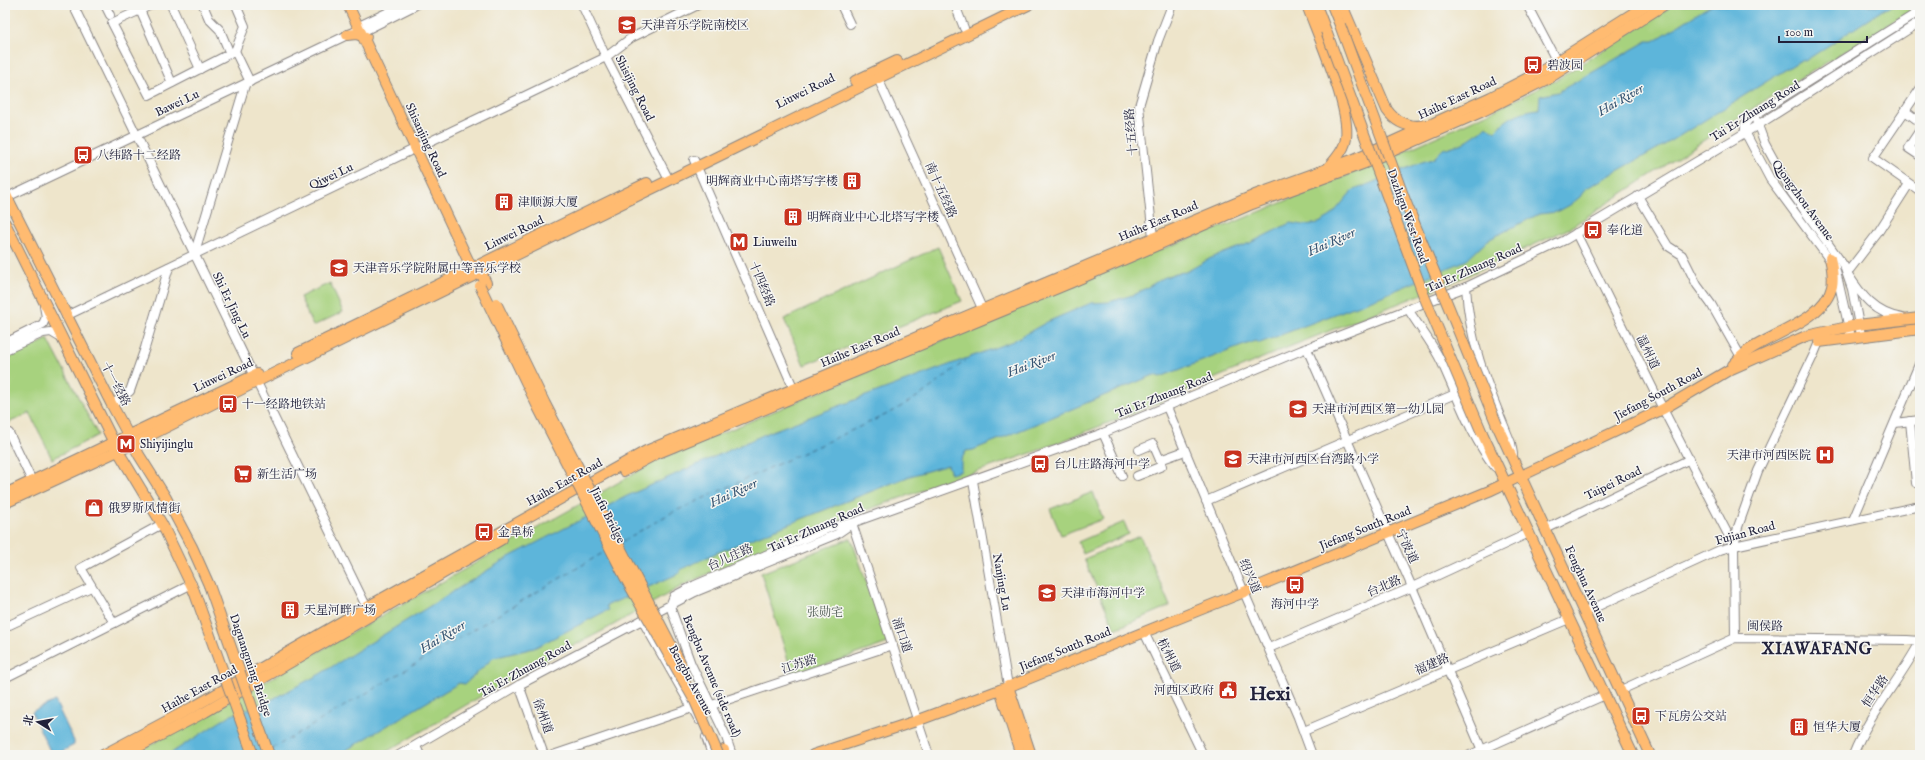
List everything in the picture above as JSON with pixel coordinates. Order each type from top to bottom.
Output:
[{"type":"main road","name":"Liuwei Road","points":[[876,75],[964,28],[1012,5]]},
{"type":"main road","name":"Liuwei Road","points":[[255,379],[876,75],[1028,5]]},
{"type":"main road","points":[[1307,5],[1343,106],[1347,128],[1345,143],[1340,154],[1328,168]]},
{"type":"main road","name":"Dazhigu West Road","points":[[1316,5],[1421,289],[1500,473]]},
{"type":"main road","name":"Dazhigu West Road","points":[[1332,5],[1406,203],[1497,425]]},
{"type":"main road","points":[[1342,5],[1383,101],[1392,117],[1405,125],[1412,126],[1436,123]]},
{"type":"main road","name":"Haihe East Road","points":[[984,314],[1153,237],[1254,195],[1352,160],[1436,123],[1491,97],[1557,62],[1646,5]]},
{"type":"main road","name":"Haihe East Road","points":[[103,755],[197,706],[368,612],[646,451],[795,392],[1252,204],[1365,163],[1481,112],[1549,78],[1664,5]]},
{"type":"main road","name":"Shisanjing Road","points":[[352,8],[483,285]]},
{"type":"main road","points":[[347,35],[353,26],[352,8]]},
{"type":"main road","name":"Shisanjing Road","points":[[363,29],[372,42],[419,148],[471,251],[475,270]]},
{"type":"main road","points":[[347,35],[363,29]]},
{"type":"main road","name":"十一经路","points":[[6,196],[112,405],[130,439],[166,498],[192,547],[209,584]]},
{"type":"main road","points":[[5,223],[115,447],[162,524],[193,588],[253,755]]},
{"type":"main road","points":[[1729,370],[1741,357],[1754,347],[1805,318],[1822,305],[1832,287],[1830,258]]},
{"type":"main road","points":[[461,282],[475,270]]},
{"type":"main road","points":[[461,282],[472,281],[483,285]]},
{"type":"main road","name":"Liuwei Road","points":[[255,379],[461,282]]},
{"type":"main road","name":"Jinfu Bridge","points":[[483,285],[706,711],[722,754]]},
{"type":"main road","name":"Jiefang South Road","points":[[813,755],[919,720],[1004,688],[1244,592],[1505,484],[1663,409],[1729,370],[1848,326],[1920,318]]},
{"type":"main road","name":"Jiefang South Road","points":[[1818,337],[1850,337],[1920,329]]},
{"type":"main road","points":[[5,503],[130,439],[255,379]]},
{"type":"main road","name":"Fenghua Avenue","points":[[1497,425],[1650,755]]},
{"type":"main road","points":[[5,494],[32,481],[115,447]]},
{"type":"main road","points":[[1500,473],[1633,755]]},
{"type":"main road","points":[[1522,519],[1521,511],[1524,507],[1531,506],[1537,510]]},
{"type":"main road","name":"Daguangming Bridge","points":[[209,584],[269,755]]},
{"type":"main road","name":"Haihe East Road","points":[[123,755],[205,712],[368,612]]},
{"type":"main road","points":[[1004,688],[1021,755]]},
{"type":"main road","points":[[1004,688],[1032,755]]},
{"type":"street","name":"Shi Er Jing Lu","points":[[73,5],[138,135],[194,255],[368,612]]},
{"type":"street","points":[[105,5],[110,15]]},
{"type":"street","points":[[151,5],[139,7],[112,23],[148,95],[232,53],[245,26],[236,5]]},
{"type":"street","points":[[171,5],[200,69]]},
{"type":"street","points":[[194,255],[247,84],[220,30],[210,19],[203,5]]},
{"type":"street","points":[[363,29],[403,5]]},
{"type":"street","points":[[363,29],[416,5]]},
{"type":"street","name":"Shisijing Road","points":[[582,5],[606,57],[667,177]]},
{"type":"street","name":"Qiwei Lu","points":[[66,316],[606,57],[631,38],[698,5]]},
{"type":"street","points":[[841,5],[850,24]]},
{"type":"street","points":[[955,5],[964,28]]},
{"type":"street","name":"十五经路","points":[[1153,237],[1139,106],[1158,41],[1172,5]]},
{"type":"street","points":[[1527,5],[1557,62]]},
{"type":"street","points":[[139,7],[172,83]]},
{"type":"street","name":"Tai Er Zhuang Road","points":[[1755,114],[1920,11]]},
{"type":"street","name":"Tai Er Zhuang Road","points":[[399,755],[519,685],[695,592],[837,534],[852,523],[973,481],[1103,433],[1307,349],[1466,287],[1576,233],[1758,125],[1920,22]]},
{"type":"street","name":"Bawei Lu","points":[[6,196],[247,84],[347,35]]},
{"type":"street","name":"南十五经路","points":[[876,75],[984,314]]},
{"type":"street","points":[[1920,89],[1873,158],[1920,191]]},
{"type":"street","points":[[1905,111],[1920,122]]},
{"type":"street","points":[[1745,132],[1746,121],[1755,114]]},
{"type":"street","name":"Qiongzhou Avenue","points":[[1755,114],[1765,144],[1792,193],[1837,254],[1847,274],[1860,324],[1861,335]]},
{"type":"street","points":[[1920,130],[1908,148],[1920,156]]},
{"type":"street","name":"Qiongzhou Avenue","points":[[1745,132],[1770,179],[1830,258],[1837,273],[1850,337]]},
{"type":"street","name":"十四经路","points":[[696,163],[795,392]]},
{"type":"street","points":[[1907,319],[1892,316],[1874,307],[1861,294],[1847,274],[1877,234],[1909,184]]},
{"type":"street","points":[[1638,196],[1668,246],[1682,255],[1697,285],[1711,304],[1741,357]]},
{"type":"street","name":"温州道","points":[[1576,233],[1663,409],[1734,546]]},
{"type":"street","points":[[112,405],[130,391],[145,348],[169,267]]},
{"type":"street","points":[[1466,287],[1467,313],[1479,362],[1511,443],[1514,464]]},
{"type":"street","points":[[5,343],[43,324],[46,314],[44,305]]},
{"type":"street","points":[[1408,309],[1441,362],[1486,456],[1500,473]]},
{"type":"street","points":[[5,350],[43,333],[50,332],[61,338]]},
{"type":"street","points":[[1735,638],[1734,546],[1742,511],[1758,471],[1818,337]]},
{"type":"street","name":"宁波道","points":[[1307,349],[1346,440],[1412,586],[1483,753]]},
{"type":"street","points":[[1853,520],[1920,362]]},
{"type":"street","points":[[1206,501],[1455,394]]},
{"type":"street","name":"绍兴道","points":[[1167,407],[1304,731],[1312,755]]},
{"type":"street","points":[[1895,423],[1920,420]]},
{"type":"street","points":[[1910,421],[1916,483]]},
{"type":"street","points":[[5,431],[9,432],[32,481]]},
{"type":"street","points":[[1103,433],[1122,476]]},
{"type":"street","points":[[1137,476],[1162,466],[1153,444],[1139,450]]},
{"type":"street","points":[[1160,460],[1185,451]]},
{"type":"street","name":"Taipei Road","points":[[1546,529],[1690,459]]},
{"type":"street","name":"Nanjing Lu","points":[[973,481],[1004,688]]},
{"type":"street","name":"Fujian Road","points":[[1585,612],[1720,550],[1920,506]]},
{"type":"street","name":"浦口道","points":[[852,523],[919,720],[929,755]]},
{"type":"street","points":[[114,623],[91,587],[82,568],[162,524]]},
{"type":"street","name":"台北路","points":[[1269,648],[1529,533]]},
{"type":"street","points":[[5,627],[91,587]]},
{"type":"street","points":[[5,678],[114,623],[193,588]]},
{"type":"street","name":"Bengbu Avenue (side road)","points":[[670,606],[691,664],[712,705],[722,754]]},
{"type":"street","name":"福建路","points":[[1304,731],[1569,619]]},
{"type":"street","name":"Bengbu Avenue","points":[[642,620],[701,724],[722,754]]},
{"type":"street","name":"杭州道","points":[[1144,632],[1203,755]]},
{"type":"street","name":"闽侯路","points":[[1621,690],[1735,638],[1907,640],[1920,642]]},
{"type":"street","name":"恒华路","points":[[1853,755],[1873,714],[1910,661],[1920,642]]},
{"type":"street","name":"江苏路","points":[[712,705],[893,645]]},
{"type":"street","name":"徐州道","points":[[519,685],[544,755]]},
{"type":"street","points":[[1470,755],[1483,753],[1605,694]]},
{"type":"street","points":[[553,755],[692,708]]},
{"type":"street","points":[[416,746],[420,755]]},
{"type":"green space","points":[[1673,5],[1920,5],[1761,103],[1568,229],[1455,281],[1279,351],[1131,414],[1034,452],[886,503],[763,548],[682,586],[608,628],[519,674],[381,755],[132,755],[660,459],[1154,252],[1230,224],[1387,159],[1495,110],[1561,77]]},
{"type":"green space","points":[[938,247],[962,301],[804,365],[784,319]]},
{"type":"green space","points":[[330,283],[343,312],[313,326],[300,297]]},
{"type":"green space","points":[[48,339],[98,435],[52,459],[30,413],[8,423],[5,416],[5,360]]},
{"type":"green space","points":[[1093,492],[1103,519],[1061,535],[1050,509]]},
{"type":"green space","points":[[1124,522],[1129,534],[1083,554],[1078,542]]},
{"type":"green space","points":[[1140,536],[1170,606],[1115,629],[1084,559]]},
{"type":"green space","name":"张勋宅","points":[[851,538],[888,643],[793,676],[761,573]]},
{"type":"water","name":"Hai River","points":[[1711,5],[1896,5],[1884,9],[1805,61],[1801,60],[1673,140],[1585,189],[1580,197],[1570,205],[1557,212],[1539,214],[1488,240],[1467,260],[1382,296],[1260,343],[1255,341],[1160,377],[1154,375],[973,450],[966,451],[961,460],[961,471],[951,474],[948,465],[910,476],[716,553],[680,570],[680,573],[606,606],[608,610],[534,648],[493,658],[465,684],[459,683],[338,755],[168,755],[229,716],[267,702],[320,674],[509,557],[627,496],[772,431],[1013,341],[1047,322],[1091,303],[1109,302],[1136,294],[1163,278],[1176,273],[1186,272],[1211,258],[1250,243],[1290,223],[1304,225],[1319,223],[1331,216],[1352,191],[1422,162],[1433,159],[1443,149],[1463,143],[1486,126],[1495,131],[1510,118],[1520,113],[1539,109],[1540,96],[1558,92],[1647,41],[1654,41]]},
{"type":"water","points":[[55,701],[74,741],[74,745],[55,755],[51,753],[32,713],[33,711]]},
{"type":"ferry route","points":[[623,541],[669,514],[892,412],[925,392],[965,361]]},
{"type":"ferry route","points":[[272,749],[606,551]]},
{"type":"place","name":"天津音乐学院南校区","points":[[627,25]]},
{"type":"place","name":"碧波园","points":[[1533,65]]},
{"type":"place","name":"八纬路十二经路","points":[[83,155]]},
{"type":"place","name":"明辉商业中心南塔写字楼","points":[[852,181]]},
{"type":"place","name":"津顺源大厦","points":[[504,202]]},
{"type":"place","name":"明辉商业中心北塔写字楼","points":[[793,217]]},
{"type":"place","name":"奉化道","points":[[1593,230]]},
{"type":"place","name":"Liuweilu","points":[[739,242]]},
{"type":"place","name":"天津音乐学院附属中等音乐学校","points":[[339,268]]},
{"type":"place","name":"十一经路地铁站","points":[[228,404]]},
{"type":"place","name":"天津市河西区第一幼儿园","points":[[1298,409]]},
{"type":"place","name":"Shiyijinglu","points":[[126,444]]},
{"type":"place","name":"天津市河西医院","points":[[1825,455]]},
{"type":"place","name":"天津市河西区台湾路小学","points":[[1233,459]]},
{"type":"place","name":"台儿庄路海河中学","points":[[1040,464]]},
{"type":"place","name":"新生活广场","points":[[243,474]]},
{"type":"place","name":"俄罗斯风情街","points":[[94,508]]},
{"type":"place","name":"金阜桥","points":[[484,532]]},
{"type":"place","name":"海河中学","points":[[1295,585]]},
{"type":"place","name":"天津市海河中学","points":[[1047,593]]},
{"type":"place","name":"天星河畔广场","points":[[290,610]]},
{"type":"place","name":"河西区政府","points":[[1228,690]]},
{"type":"place","name":"下瓦房公交站","points":[[1641,716]]},
{"type":"place","name":"恒华大厦","points":[[1799,727]]},
{"type":"district","name":"XIAWAFANG","points":[[1817,648]]},
{"type":"district","name":"Hexi","points":[[1270,693]]}]
